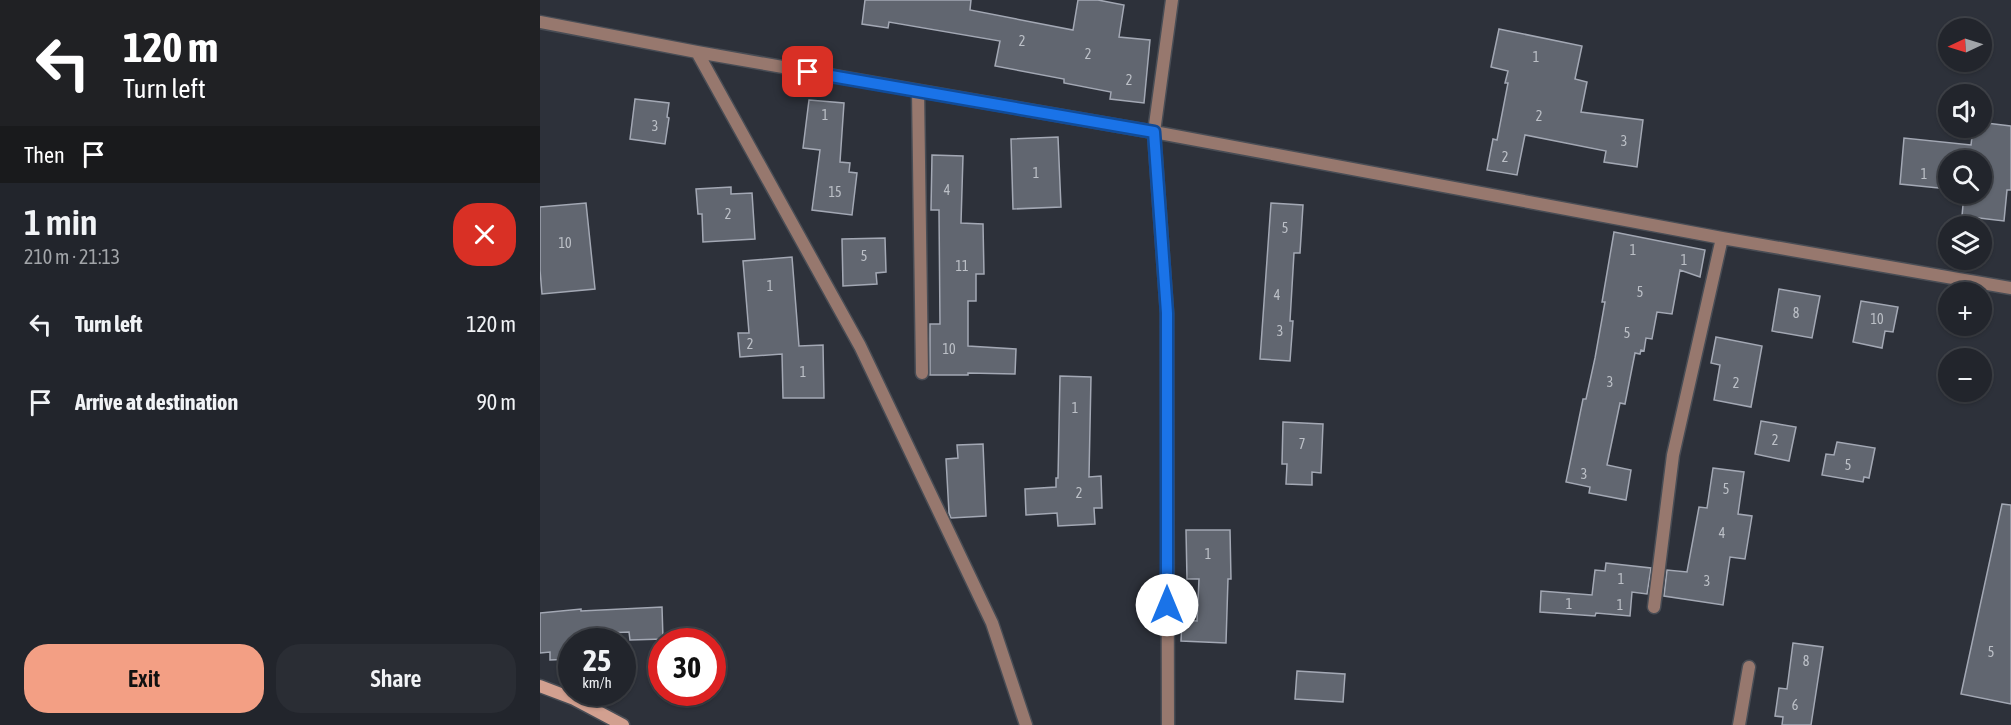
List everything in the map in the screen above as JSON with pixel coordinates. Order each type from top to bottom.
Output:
[{"type":"main road","points":[[540,686],[574,699],[623,725]]},
{"type":"street","points":[[1168,725],[1167,313],[1154,132],[1172,0]]},
{"type":"street","points":[[540,22],[697,52],[1154,132],[1722,238],[2011,288]]},
{"type":"street","points":[[697,52],[860,346],[992,623],[1026,725]]},
{"type":"street","points":[[918,91],[922,373]]},
{"type":"street","points":[[1654,607],[1673,455],[1722,238]]},
{"type":"street","points":[[1739,725],[1749,667]]},
{"type":"building","points":[[865,0],[971,0],[970,10],[1073,30],[1078,0],[1098,0],[1124,5],[1119,37],[1150,40],[1144,103],[1110,99],[1111,92],[1064,83],[1064,79],[995,66],[1000,41],[889,22],[888,28],[862,24]]},
{"type":"building","points":[[1499,29],[1582,46],[1575,79],[1587,82],[1581,112],[1643,120],[1637,167],[1604,162],[1606,151],[1525,135],[1517,175],[1487,170],[1493,139],[1497,140],[1508,83],[1505,83],[1508,71],[1491,67]]},
{"type":"building","points":[[635,99],[669,103],[665,144],[630,139]]},
{"type":"building","points":[[809,100],[844,103],[840,162],[850,163],[849,172],[857,173],[852,215],[812,210],[820,150],[803,148]]},
{"type":"building","points":[[1992,124],[2011,126],[2011,190],[2007,190],[2004,221],[1992,220],[1992,216],[1962,216],[1963,204],[1992,204],[1992,150],[1938,150],[1938,188],[1900,184],[1904,138],[1971,145],[1972,138],[1992,138]]},
{"type":"building","points":[[1058,137],[1061,207],[1013,209],[1011,139]]},
{"type":"building","points":[[932,155],[963,156],[961,223],[983,224],[984,274],[976,274],[976,301],[968,301],[968,346],[1016,349],[1015,374],[930,375],[930,324],[940,324],[939,210],[931,210]]},
{"type":"building","points":[[731,187],[731,194],[752,193],[755,239],[703,242],[702,214],[698,214],[696,189]]},
{"type":"building","points":[[586,203],[595,289],[542,294],[540,207]]},
{"type":"building","points":[[1271,203],[1303,205],[1300,253],[1294,253],[1290,361],[1260,359]]},
{"type":"building","points":[[1614,232],[1705,250],[1700,277],[1680,270],[1672,314],[1657,312],[1652,339],[1646,338],[1644,351],[1641,350],[1640,354],[1635,353],[1625,404],[1620,403],[1607,465],[1631,470],[1626,500],[1589,493],[1590,487],[1566,482],[1583,399],[1586,399],[1595,358]]},
{"type":"building","points":[[885,238],[886,272],[876,273],[877,284],[843,286],[842,239]]},
{"type":"building","points":[[792,257],[799,346],[823,345],[824,398],[783,398],[782,354],[740,357],[738,333],[749,333],[743,261]]},
{"type":"building","points":[[1779,289],[1820,296],[1812,338],[1772,331]]},
{"type":"building","points":[[1861,301],[1898,307],[1893,332],[1885,331],[1882,348],[1853,342]]},
{"type":"building","points":[[1716,337],[1762,346],[1751,407],[1714,400],[1720,365],[1711,363]]},
{"type":"building","points":[[1060,376],[1091,377],[1089,477],[1101,476],[1102,508],[1094,508],[1095,524],[1058,526],[1057,513],[1026,515],[1025,489],[1056,487]]},
{"type":"building","points":[[1761,421],[1796,427],[1789,461],[1755,454]]},
{"type":"building","points":[[1283,422],[1323,424],[1321,473],[1312,472],[1312,485],[1286,484],[1287,464],[1282,464]]},
{"type":"building","points":[[1837,442],[1875,448],[1869,478],[1864,477],[1863,482],[1822,475],[1826,454],[1834,455]]},
{"type":"building","points":[[983,444],[986,516],[951,518],[946,459],[958,458],[957,445]]},
{"type":"building","points":[[1713,468],[1744,472],[1738,514],[1752,516],[1745,559],[1730,557],[1723,605],[1664,596],[1667,570],[1687,572],[1699,507],[1707,508]]},
{"type":"building","points":[[2002,504],[2011,505],[2011,704],[1961,694]]},
{"type":"building","points":[[1186,530],[1230,530],[1231,579],[1228,579],[1226,643],[1181,641],[1182,620],[1197,621],[1199,579],[1187,579]]},
{"type":"building","points":[[1606,563],[1651,568],[1647,594],[1632,592],[1630,616],[1540,612],[1541,591],[1592,595],[1595,570],[1605,571]]},
{"type":"building","points":[[662,607],[663,628],[648,628],[648,639],[636,640],[636,628],[558,628],[558,660],[550,660],[550,652],[540,653],[540,613],[581,609],[581,611]]},
{"type":"building","points":[[1793,643],[1823,647],[1811,725],[1782,725],[1783,717],[1775,716],[1779,688],[1787,689]]},
{"type":"building","points":[[1297,671],[1345,674],[1343,702],[1295,699]]},
{"type":"route","points":[[808,72],[1154,132],[1167,313],[1167,605]]}]
